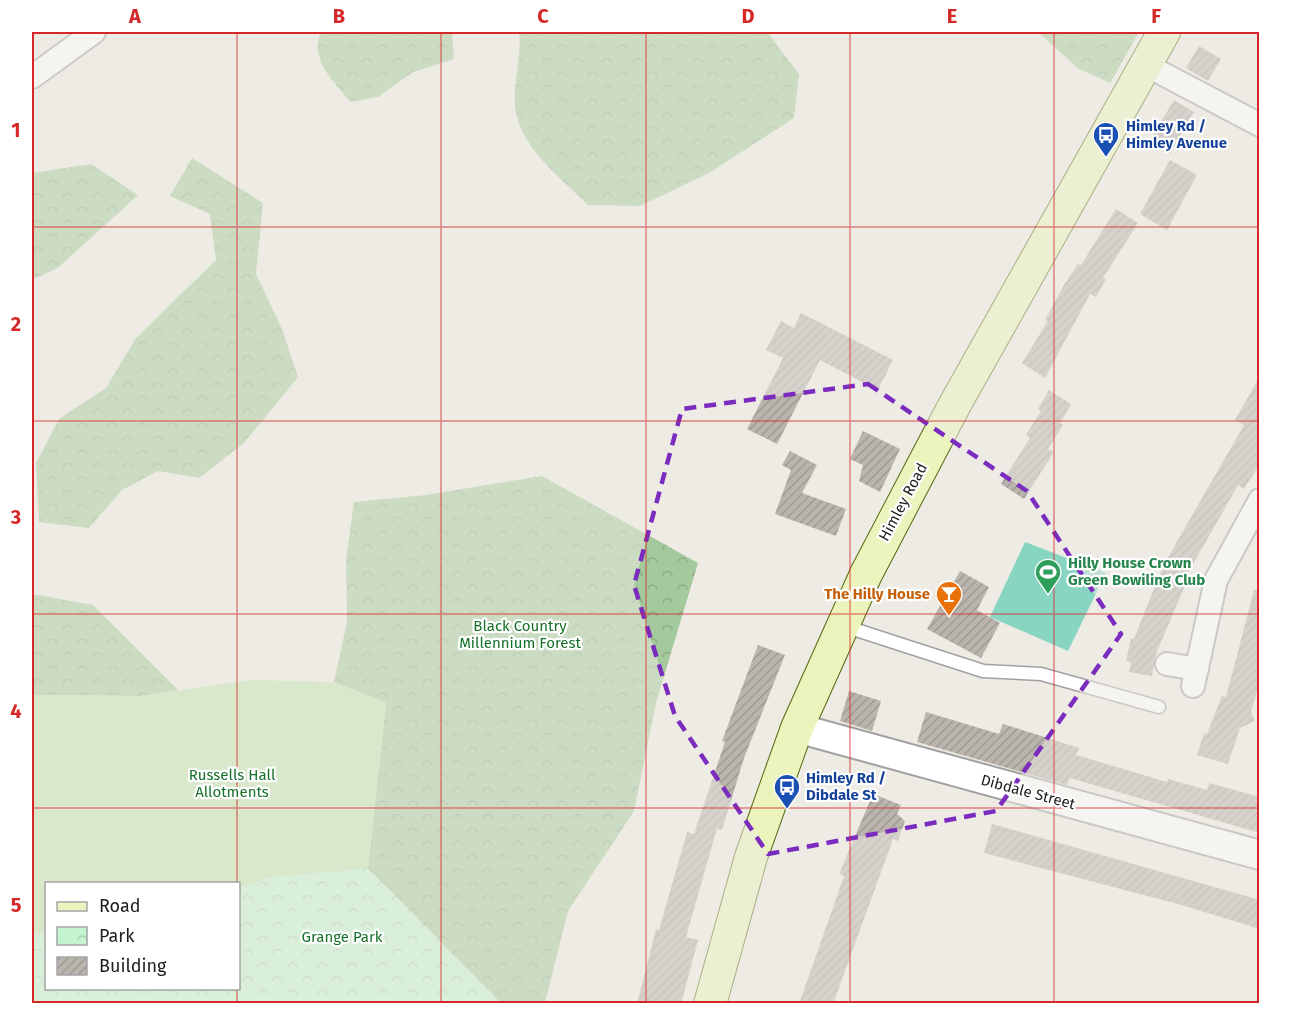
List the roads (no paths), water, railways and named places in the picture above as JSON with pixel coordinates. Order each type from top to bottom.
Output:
[{"type":"main road","name":"Himley Road","points":[[710,1004],[751,857],[797,728],[866,574],[954,406],[1164,32]]},
{"type":"street","points":[[32,77],[94,32]]},
{"type":"street","points":[[1146,65],[1260,125]]},
{"type":"street","points":[[1167,664],[1195,677],[1216,579],[1260,500]]},
{"type":"street","name":"Dibdale Street","points":[[797,728],[1260,855]]},
{"type":"lane","points":[[843,626],[983,671],[1041,674],[1159,707]]},
{"type":"place","name":"Himley Rd / Himley Avenue","points":[[1106,158]]},
{"type":"place","name":"Hilly House Crown Green Bowiling Club","points":[[1048,595]]},
{"type":"place","name":"The Hilly House","points":[[949,617]]},
{"type":"place","name":"Himley Rd / Dibdale St","points":[[787,810]]},
{"type":"park label","name":"Black Country Millennium Forest","points":[[520,634]]},
{"type":"park label","name":"Russells Hall Allotments","points":[[232,784]]},
{"type":"park label","name":"Grange Park","points":[[342,937]]}]
